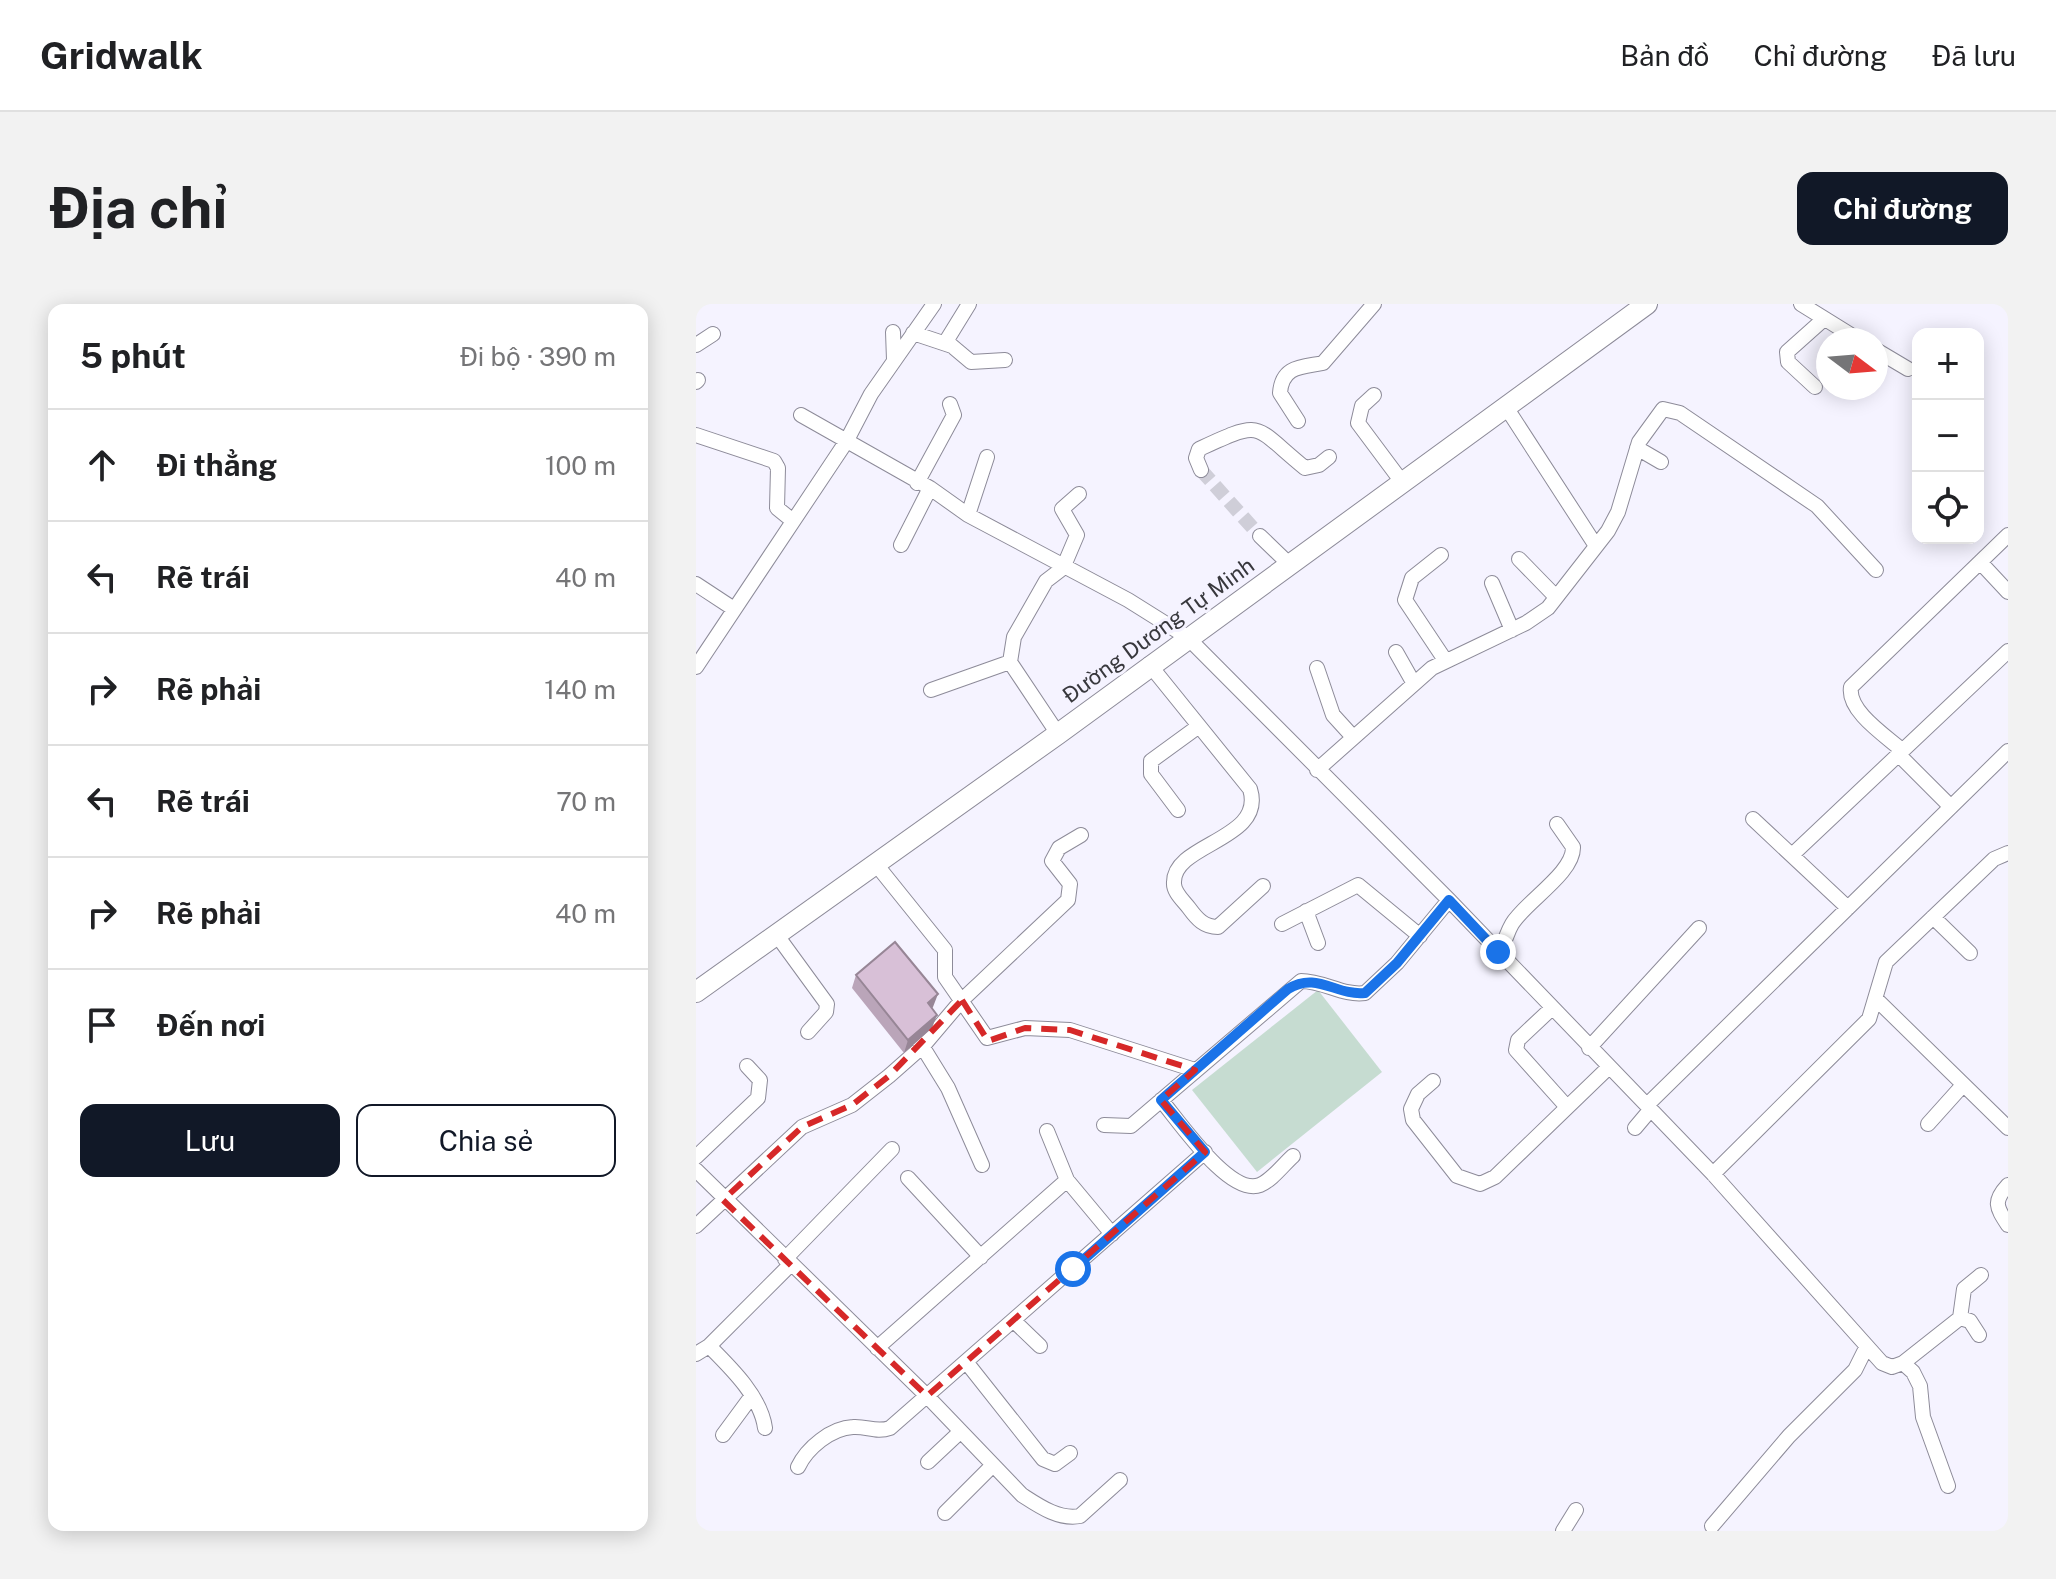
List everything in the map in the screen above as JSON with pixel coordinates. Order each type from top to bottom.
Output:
[{"type":"highway","name":"Đường Dương Tự Minh","points":[[696,992],[1058,734],[1149,664],[1647,304]]},
{"type":"street","points":[[696,667],[846,442],[871,394],[934,304]]},
{"type":"street","points":[[945,343],[969,304]]},
{"type":"street","points":[[1298,421],[1280,393],[1285,377],[1301,364],[1323,363],[1374,304]]},
{"type":"street","points":[[1801,304],[1839,328]]},
{"type":"street","points":[[1815,387],[1788,362],[1787,352],[1824,319]]},
{"type":"street","points":[[893,332],[894,361]]},
{"type":"street","points":[[913,333],[945,343],[971,362],[1005,360]]},
{"type":"street","points":[[696,345],[713,334]]},
{"type":"street","points":[[1888,357],[1908,369]]},
{"type":"street","points":[[1374,395],[1362,406],[1358,423],[1402,482]]},
{"type":"street","points":[[901,545],[954,415],[950,404]]},
{"type":"street","points":[[1506,407],[1596,546]]},
{"type":"street","points":[[1317,770],[1413,682],[1445,660],[1512,630],[1548,608],[1618,512],[1637,448],[1663,409],[1675,411],[1817,506],[1876,570]]},
{"type":"street","points":[[801,415],[968,515],[1128,600],[1187,637],[1449,900],[1649,1107],[1848,1322],[1866,1348],[1882,1363],[1892,1367],[1903,1363],[1960,1318],[1964,1289],[1981,1275]]},
{"type":"street","points":[[1201,470],[1196,458],[1199,449],[1245,428],[1261,431],[1305,468],[1319,465],[1329,457]]},
{"type":"street","points":[[696,435],[774,461],[778,468],[777,508],[793,521]]},
{"type":"street","points":[[1637,448],[1661,462]]},
{"type":"street","points":[[968,515],[987,457]]},
{"type":"street","points":[[1058,734],[1010,662],[1014,637],[1046,581],[1063,568],[1077,535],[1062,509],[1079,494]]},
{"type":"street","points":[[1951,807],[1860,711],[1852,701],[1851,687],[2008,535]]},
{"type":"street","points":[[1260,536],[1288,563]]},
{"type":"street","points":[[1441,555],[1412,578],[1405,600],[1445,660]]},
{"type":"street","points":[[1519,559],[1556,597]]},
{"type":"street","points":[[1980,562],[2008,592]]},
{"type":"street","points":[[1492,583],[1512,630]]},
{"type":"street","points":[[696,584],[734,609]]},
{"type":"street","points":[[1792,855],[2008,651]]},
{"type":"street","points":[[1396,652],[1413,682]]},
{"type":"street","points":[[931,690],[1010,662]]},
{"type":"street","points":[[1149,664],[1250,789],[1253,800],[1251,812],[1242,822],[1180,866],[1173,879],[1175,890],[1207,927],[1218,927],[1263,886]]},
{"type":"street","points":[[1317,668],[1333,715],[1353,737]]},
{"type":"street","points":[[1178,810],[1151,774],[1151,761],[1199,726]]},
{"type":"street","points":[[1635,1128],[1649,1107],[2008,751]]},
{"type":"street","points":[[1753,819],[1848,908]]},
{"type":"street","points":[[1498,952],[1514,922],[1570,861],[1573,847],[1557,824]]},
{"type":"street","points":[[696,1226],[802,1127],[852,1105],[1068,900],[1070,884],[1052,861],[1059,848],[1081,835]]},
{"type":"street","points":[[1713,1174],[1869,1019],[1880,973],[1886,962],[1994,859],[2008,853]]},
{"type":"street","points":[[875,863],[945,950],[945,977],[987,1038],[1025,1028],[1070,1030],[1195,1070]]},
{"type":"street","points":[[1282,924],[1358,885],[1420,936]]},
{"type":"street","points":[[1104,1125],[1131,1126],[1301,981],[1329,984],[1348,993],[1365,993],[1420,936],[1449,900]]},
{"type":"street","points":[[1306,911],[1318,943]]},
{"type":"street","points":[[1933,917],[1970,953]]},
{"type":"street","points":[[1589,1048],[1699,928]]},
{"type":"street","points":[[776,934],[827,1004],[826,1012],[808,1032]]},
{"type":"street","points":[[1876,999],[2008,1128]]},
{"type":"street","points":[[1552,1008],[1518,1040],[1516,1050],[1567,1107]]},
{"type":"street","points":[[918,1040],[948,1088],[982,1165]]},
{"type":"street","points":[[696,1157],[758,1098],[760,1080],[747,1066]]},
{"type":"street","points":[[1433,1081],[1418,1094],[1411,1109],[1413,1120],[1457,1176],[1480,1184],[1495,1177],[1608,1068]]},
{"type":"street","points":[[1928,1124],[1963,1085]]},
{"type":"street","points":[[1161,1100],[1222,1171],[1243,1186],[1262,1184],[1293,1156]]},
{"type":"street","points":[[1047,1131],[1067,1180],[1112,1234]]},
{"type":"street","points":[[765,1428],[763,1414],[732,1369],[703,1350],[892,1149]]},
{"type":"street","points":[[798,1467],[805,1452],[837,1431],[848,1427],[881,1431],[890,1428],[1205,1152]]},
{"type":"street","points":[[696,1170],[723,1200],[927,1396],[1022,1495],[1041,1507],[1073,1517],[1080,1516],[1120,1480]]},
{"type":"street","points":[[908,1178],[981,1257]]},
{"type":"street","points":[[877,1348],[1067,1180]]},
{"type":"street","points":[[2008,1185],[1997,1197],[1996,1206],[2008,1225]]},
{"type":"street","points":[[1960,1318],[1970,1321],[1979,1335]]},
{"type":"street","points":[[1014,1321],[1040,1346]]},
{"type":"street","points":[[1712,1526],[1789,1436],[1855,1370],[1866,1348]]},
{"type":"street","points":[[967,1363],[1043,1459],[1055,1464],[1070,1453]]},
{"type":"street","points":[[1903,1363],[1913,1372],[1920,1386],[1923,1417],[1948,1486]]},
{"type":"street","points":[[723,1435],[751,1397]]},
{"type":"street","points":[[928,1462],[960,1432]]},
{"type":"street","points":[[945,1513],[992,1466]]},
{"type":"street","points":[[1563,1531],[1576,1510]]},
{"type":"street","points":[[1073,1517],[1082,1531]]},
{"type":"highlighted area","points":[[962,1000],[988,1041],[1025,1028],[1070,1030],[1195,1070],[1161,1100],[1205,1152],[927,1396],[723,1200],[802,1127],[852,1105],[889,1076]]},
{"type":"green space","points":[[1318,990],[1382,1072],[1257,1172],[1192,1090]]},
{"type":"building","points":[[895,942],[938,994],[928,1003],[937,1015],[908,1040],[856,975]]},
{"type":"tunnel","points":[[1201,470],[1260,536]]},
{"type":"route","points":[[1073,1269],[1205,1152],[1161,1100],[1288,989],[1301,981],[1314,981],[1348,993],[1365,993],[1397,963],[1449,900],[1498,952]]}]
